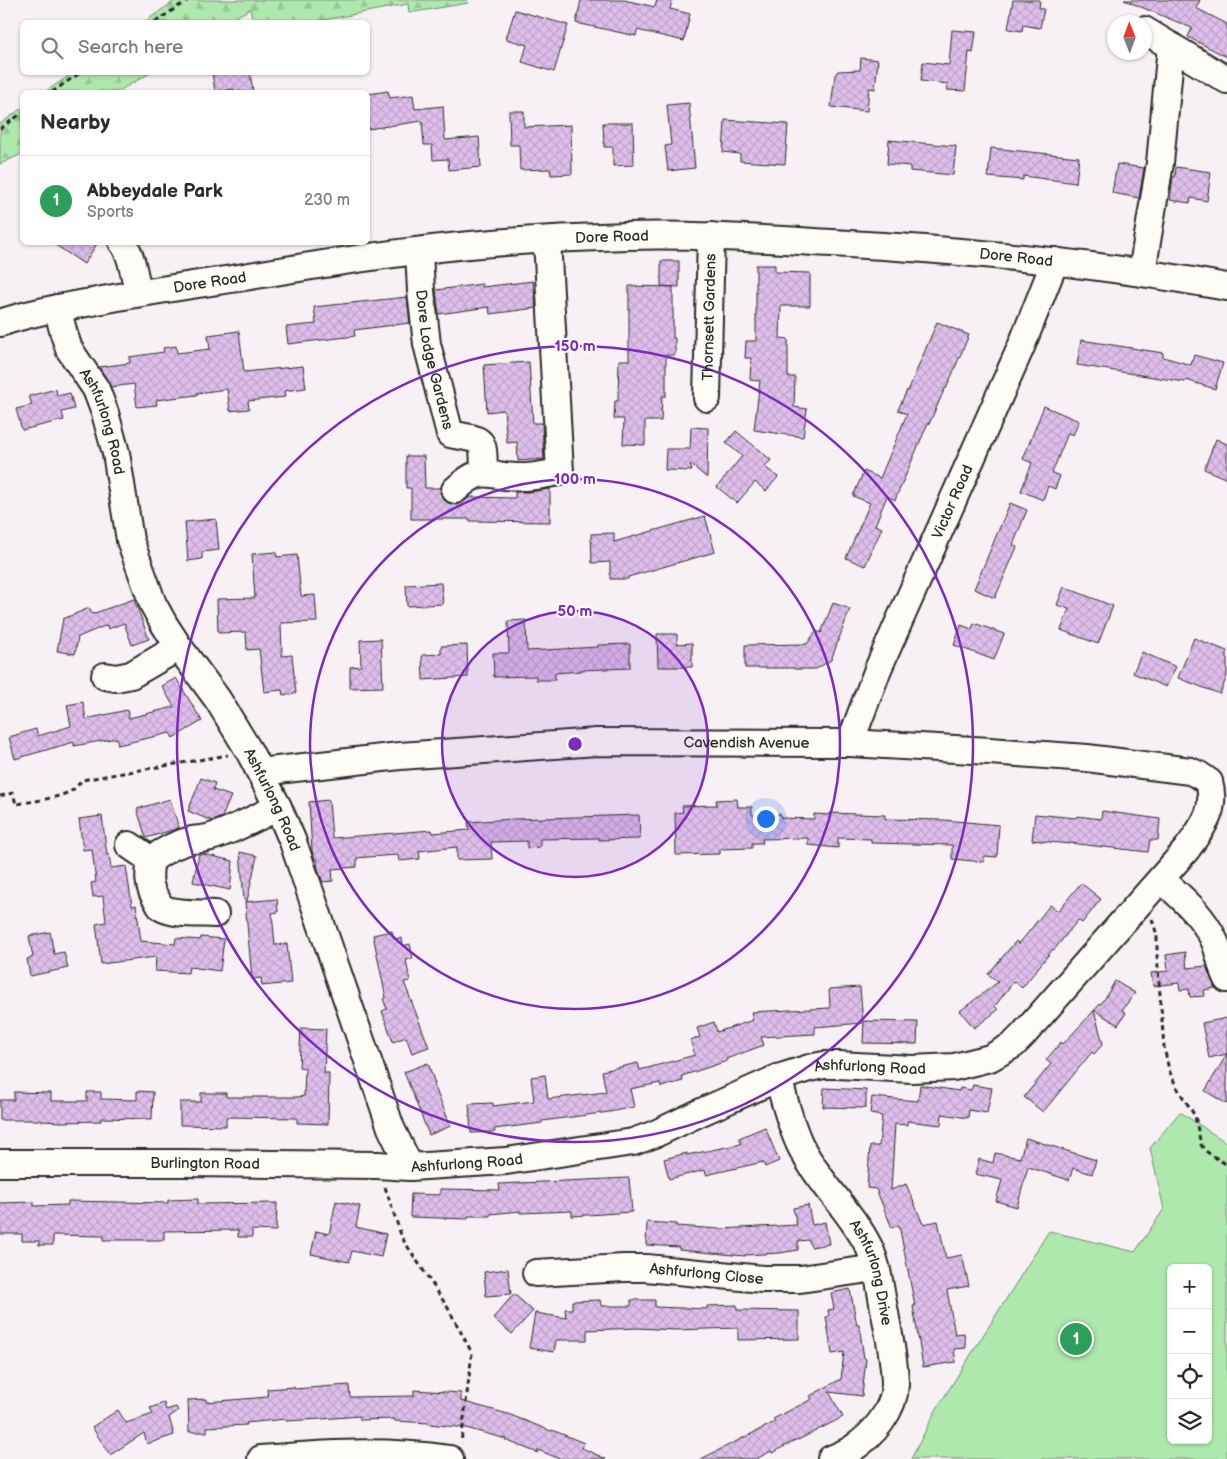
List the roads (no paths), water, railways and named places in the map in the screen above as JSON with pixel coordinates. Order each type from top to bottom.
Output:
[{"type":"street","points":[[1152,35],[1227,80]]},
{"type":"street","points":[[1142,272],[1160,163],[1171,46]]},
{"type":"street","name":"Dore Road","points":[[0,323],[58,308],[138,293],[326,263],[419,251],[547,240],[628,236],[711,236],[962,251],[1160,274],[1227,287]]},
{"type":"street","name":"Thornsett Gardens","points":[[707,398],[711,236]]},
{"type":"street","points":[[455,490],[468,478],[484,472],[518,478],[560,472],[547,240]]},
{"type":"street","points":[[124,245],[130,256],[138,293]]},
{"type":"street","name":"Dore Lodge Gardens","points":[[419,251],[427,344],[450,434],[479,440],[483,445],[484,472]]},
{"type":"street","name":"Victor Road","points":[[850,743],[878,669],[1021,348],[1055,261]]},
{"type":"street","name":"Ashfurlong Road","points":[[58,308],[69,349],[96,389],[105,413],[116,453],[130,540],[144,583],[160,617],[178,647],[218,700],[255,762],[278,807],[293,842],[391,1128],[410,1167],[506,1161],[633,1142],[655,1134],[778,1078],[824,1065],[912,1069],[954,1067],[990,1058],[1013,1044],[1187,849],[1206,821],[1212,805],[1211,791],[1218,777]]},
{"type":"street","points":[[105,676],[116,678],[131,675],[178,647]]},
{"type":"street","name":"Cavendish Avenue","points":[[255,762],[400,756],[597,742],[850,743],[1087,758],[1190,771],[1199,775],[1218,777]]},
{"type":"street","points":[[215,914],[174,911],[161,906],[153,895],[149,884],[148,872],[151,860],[163,851],[191,840],[208,838],[231,830],[278,807]]},
{"type":"street","points":[[129,845],[151,860]]},
{"type":"street","points":[[1161,879],[1193,908],[1205,923],[1216,943],[1227,979]]},
{"type":"street","name":"Ashfurlong Drive","points":[[778,1078],[793,1129],[808,1161],[850,1217],[869,1248],[876,1268],[890,1342],[895,1386],[887,1412],[868,1436],[852,1449],[831,1459]]},
{"type":"street","name":"Burlington Road","points":[[0,1163],[182,1163],[410,1167]]},
{"type":"street","name":"Ashfurlong Close","points":[[536,1273],[639,1268],[764,1279],[800,1279],[876,1268]]},
{"type":"street","points":[[261,1459],[337,1453],[455,1454]]},
{"type":"place","name":"Abbeydale Park","points":[[1076,1339]]}]
